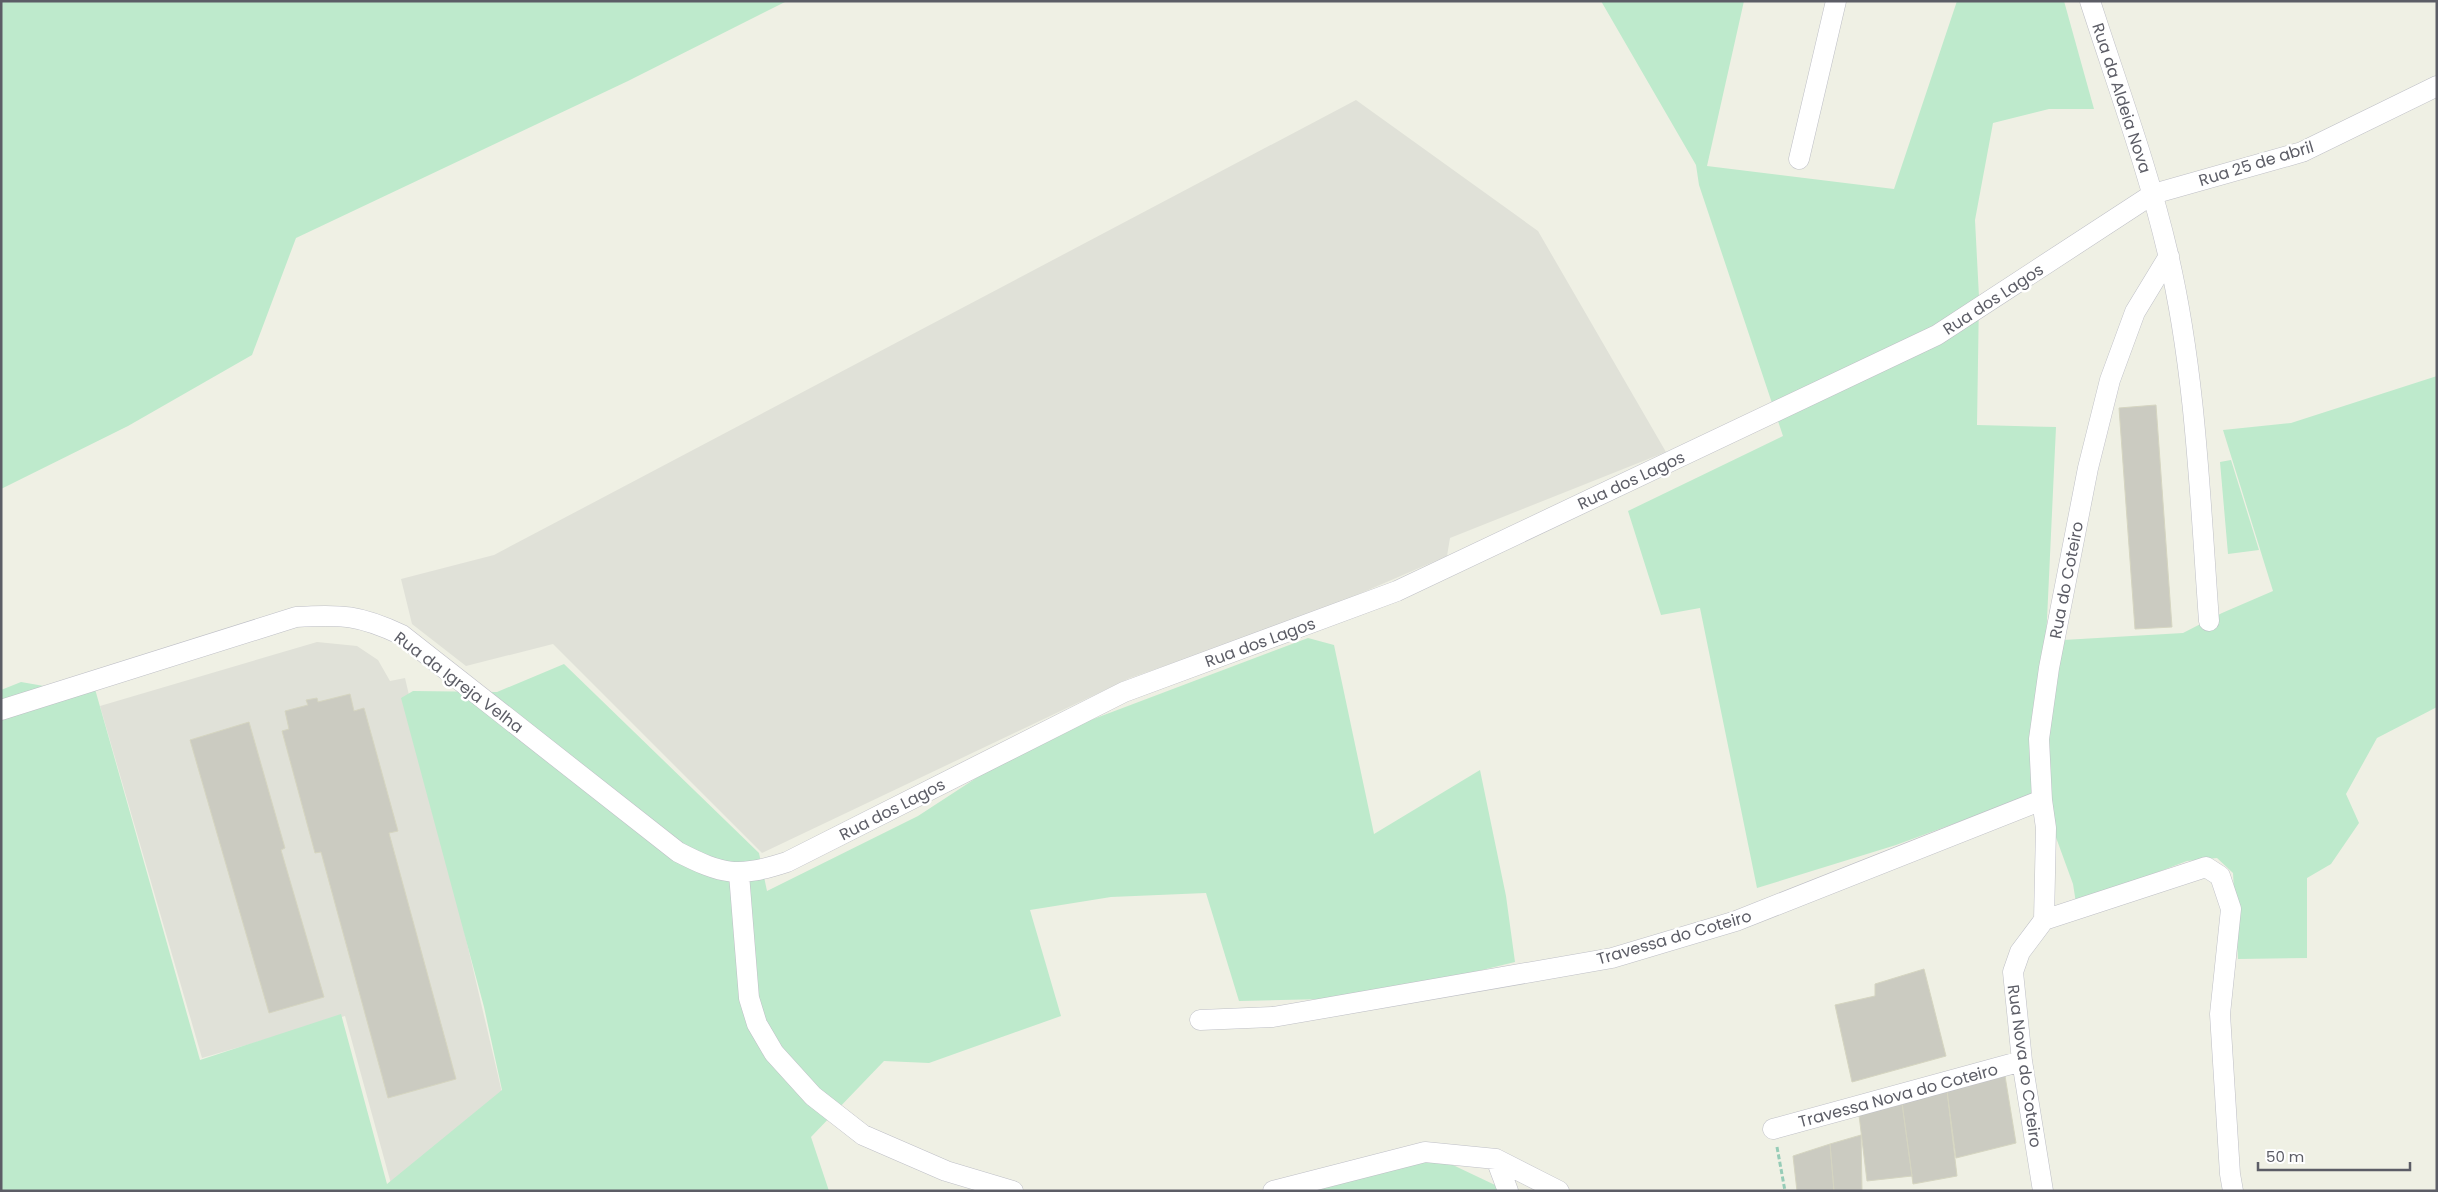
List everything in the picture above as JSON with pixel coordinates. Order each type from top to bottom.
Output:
[{"type":"street","points":[[1799,159],[1836,1]]},
{"type":"street","name":"Rua da Aldeia Nova","points":[[2090,1],[2154,194],[2169,256],[2192,383],[2209,622]]},
{"type":"street","name":"Rua 25 de abril","points":[[2154,194],[2302,152],[2437,86]]},
{"type":"street","name":"Rua dos Lagos","points":[[739,874],[762,870],[787,862],[1124,692],[1397,591],[1937,335],[2154,194]]},
{"type":"street","name":"Rua do Coteiro","points":[[2044,920],[2046,828],[2042,800],[2039,739],[2048,677],[2088,468],[2110,380],[2132,320],[2169,256]]},
{"type":"street","name":"Rua da Igreja Velha","points":[[1,710],[296,617],[334,614],[373,621],[402,635],[678,852],[709,868],[739,874]]},
{"type":"street","name":"Travessa do Coteiro","points":[[1200,1020],[1273,1018],[1612,958],[1736,920],[2042,800]]},
{"type":"street","points":[[2044,920],[2206,867],[2220,876],[2231,909],[2220,1014],[2230,1174],[2233,1191]]},
{"type":"street","points":[[739,874],[749,998],[757,1024],[774,1053],[813,1096],[863,1135],[946,1171],[1013,1191]]},
{"type":"street","name":"Rua Nova do Coteiro","points":[[2043,1191],[2022,1061],[2013,972],[2020,952],[2044,920]]},
{"type":"street","name":"Travessa Nova do Coteiro","points":[[1773,1129],[2022,1061]]},
{"type":"street","points":[[1273,1191],[1426,1152],[1496,1159],[1559,1191]]},
{"type":"street","points":[[1496,1159],[1508,1191]]},
{"type":"path","points":[[1773,1129],[1785,1191]]},
{"type":"shaded area","points":[[1356,100],[1538,231],[1666,452],[1450,538],[1447,556],[1308,616],[1130,678],[762,853],[553,644],[466,666],[412,624],[401,579],[494,555]]},
{"type":"shaded area","points":[[317,642],[357,646],[378,660],[390,681],[405,678],[525,1191],[393,1191],[345,1016],[202,1058],[100,706]]},
{"type":"green space","points":[[1,1],[787,1],[628,81],[296,238],[252,355],[128,426],[1,489]]},
{"type":"green space","points":[[1601,1],[1744,1],[1707,166],[1894,189],[1957,1],[2064,1],[2094,109],[2049,109],[1993,123],[1975,220],[1979,297],[1977,425],[2056,427],[2046,641],[2183,633],[2222,613],[2273,591],[2223,430],[2291,423],[2437,376],[2437,707],[2377,738],[2346,794],[2359,823],[2331,864],[2307,878],[2307,958],[2238,959],[2233,873],[2217,858],[2187,861],[2076,903],[2073,884],[2050,821],[2013,802],[1896,845],[1757,888],[1700,608],[1661,615],[1628,511],[1783,436],[1699,185],[1696,165]]},
{"type":"green space","points":[[2231,460],[2259,550],[2228,554],[2220,462]]},
{"type":"green space","points":[[1308,638],[1334,645],[1374,834],[1480,770],[1506,896],[1515,962],[1367,998],[1239,1001],[1206,893],[1111,897],[1030,910],[1061,1016],[929,1063],[884,1061],[811,1137],[829,1191],[1,1191],[1,690],[21,682],[84,693],[95,689],[200,1060],[341,1014],[387,1184],[502,1090],[484,1007],[401,698],[413,691],[497,692],[564,664],[759,853],[767,891],[918,816],[1030,743]]},
{"type":"green space","points":[[1436,1157],[1495,1185],[1498,1191],[1301,1191]]},
{"type":"building","points":[[2156,405],[2172,627],[2135,629],[2119,408]]},
{"type":"building","points":[[350,694],[354,711],[364,708],[398,831],[389,833],[456,1079],[388,1098],[321,852],[315,853],[282,731],[289,729],[285,711],[308,705],[306,700],[317,698],[318,702]]},
{"type":"building","points":[[249,722],[285,848],[281,850],[324,997],[269,1013],[190,740]]},
{"type":"building","points":[[1924,969],[1946,1056],[1852,1082],[1835,1005],[1875,996],[1875,984]]},
{"type":"building","points":[[2005,1076],[2016,1143],[1956,1158],[1947,1091]]},
{"type":"building","points":[[1947,1091],[1957,1176],[1913,1184],[1902,1103]]},
{"type":"building","points":[[1902,1103],[1912,1176],[1867,1181],[1859,1115]]},
{"type":"building","points":[[1861,1135],[1862,1191],[1834,1191],[1830,1144]]},
{"type":"building","points":[[1830,1144],[1834,1191],[1797,1191],[1793,1156]]}]
